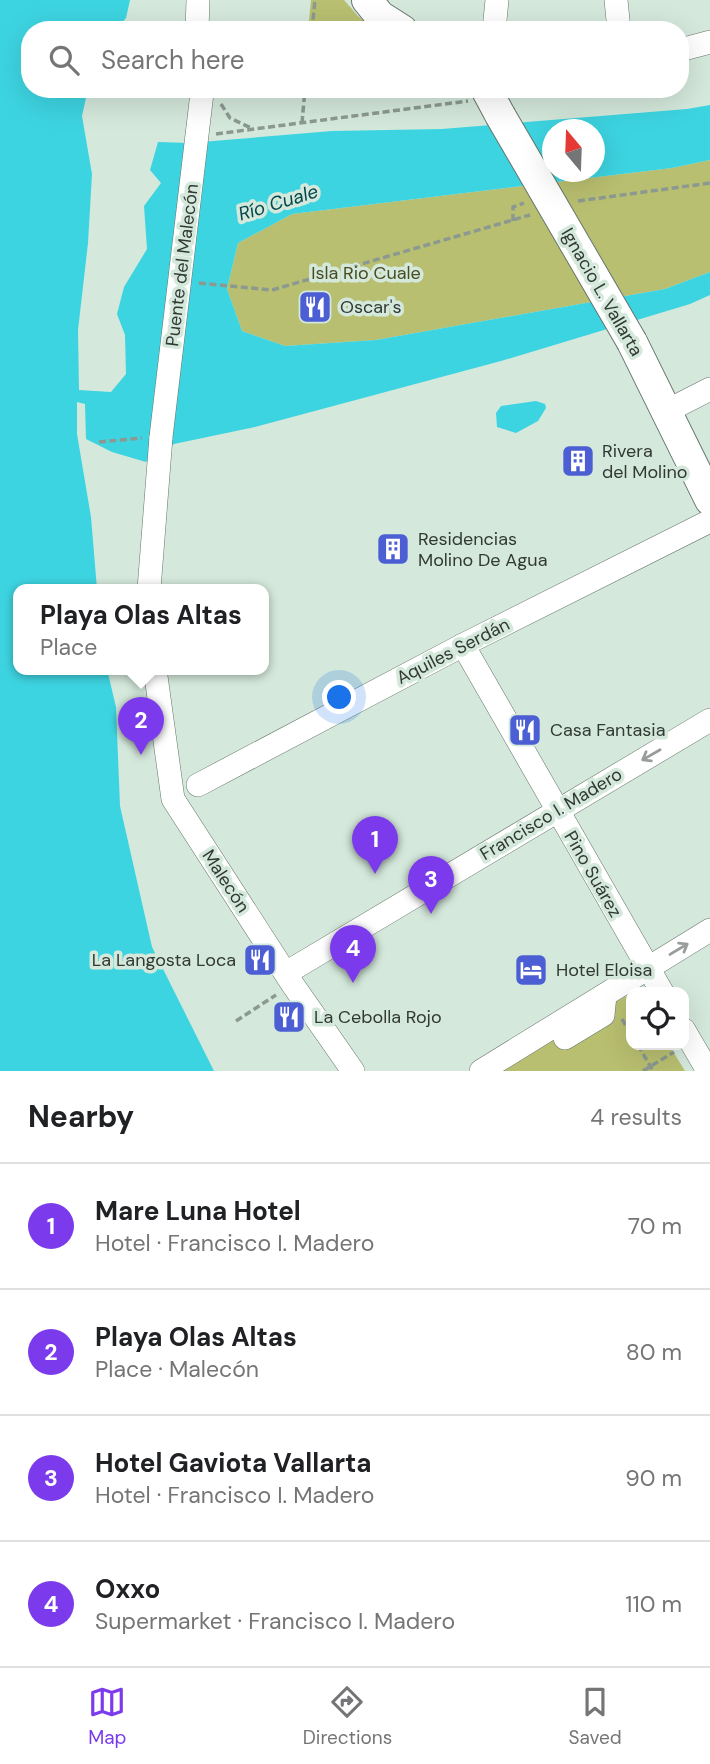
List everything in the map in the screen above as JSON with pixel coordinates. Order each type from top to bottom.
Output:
[{"type":"main road","points":[[367,0],[388,21]]},
{"type":"main road","name":"Ignacio L. Vallarta","points":[[493,101],[632,342],[710,500]]},
{"type":"street","points":[[197,21],[198,0]]},
{"type":"street","points":[[495,21],[497,0]]},
{"type":"street","points":[[616,0],[618,21]]},
{"type":"street","points":[[689,48],[710,43]]},
{"type":"street","name":"Puente del Malecón","points":[[161,437],[206,98]]},
{"type":"street","points":[[667,411],[710,389]]},
{"type":"street","points":[[149,584],[161,437]]},
{"type":"street","name":"Aquiles Serdán","points":[[198,785],[463,645],[710,521]]},
{"type":"street","name":"Pino Suárez","points":[[463,645],[659,987]]},
{"type":"street","name":"Malecón","points":[[156,675],[173,799],[352,1071]]},
{"type":"street","name":"Francisco I. Madero","points":[[289,979],[348,934],[710,720]]},
{"type":"street","points":[[481,1071],[710,930]]},
{"type":"street","points":[[565,1038],[603,1015],[605,995]]},
{"type":"street","points":[[689,1039],[708,1071]]},
{"type":"path","points":[[313,21],[315,0]]},
{"type":"path","points":[[211,98],[230,118],[255,130]]},
{"type":"path","points":[[302,123],[304,98]]},
{"type":"path","points":[[211,135],[493,101]]},
{"type":"path","points":[[577,201],[710,183]]},
{"type":"path","points":[[180,282],[272,290],[538,212]]},
{"type":"path","points":[[99,442],[161,437]]},
{"type":"path","points":[[236,1021],[289,979]]},
{"type":"path","points":[[641,1050],[652,1069]]},
{"type":"path","points":[[643,1071],[652,1069],[672,1050]]},
{"type":"green space","points":[[311,0],[344,0],[364,21],[309,21]]},
{"type":"green space","name":"Isla Rio Cuale","points":[[710,160],[710,272],[665,289],[376,340],[285,346],[242,331],[227,289],[238,243],[292,214],[556,182],[605,182],[605,176],[672,168]]},
{"type":"green space","points":[[626,996],[626,1050],[672,1050],[685,1071],[501,1071]]},
{"type":"water","name":"Río Cuale","points":[[0,0],[130,0],[124,21],[21,21],[21,98],[86,98],[82,116],[92,174],[88,243],[78,330],[79,390],[111,392],[126,374],[125,335],[117,314],[124,287],[147,249],[144,206],[161,183],[150,170],[158,142],[189,143],[332,131],[442,129],[542,121],[542,182],[556,182],[292,214],[238,243],[227,289],[242,331],[285,346],[376,340],[665,289],[710,272],[710,295],[690,304],[501,361],[255,427],[174,444],[146,462],[112,452],[86,439],[85,404],[77,402],[77,434],[91,517],[97,584],[13,584],[13,675],[108,675],[116,707],[120,806],[152,947],[214,1071],[0,1071]]},
{"type":"water","points":[[710,105],[710,160],[672,168],[605,176],[605,119],[564,119]]},
{"type":"water","points":[[536,401],[545,404],[546,408],[538,421],[516,433],[497,427],[496,413],[501,406]]},
{"type":"place","name":"Oscar's","points":[[315,307]]},
{"type":"place","name":"Rivera del Molino","points":[[578,461]]},
{"type":"place","name":"Residencias Molino De Agua","points":[[393,549]]},
{"type":"place","name":"Casa Fantasia","points":[[525,730]]},
{"type":"place","name":"Playa Olas Altas","points":[[141,755]]},
{"type":"place","name":"Mare Luna Hotel","points":[[375,874]]},
{"type":"place","name":"Hotel Gaviota Vallarta","points":[[431,914]]},
{"type":"place","name":"La Langosta Loca","points":[[260,960]]},
{"type":"place","name":"Hotel Eloisa","points":[[531,970]]},
{"type":"place","name":"Oxxo","points":[[353,983]]},
{"type":"place","name":"La Cebolla Rojo","points":[[289,1017]]}]
